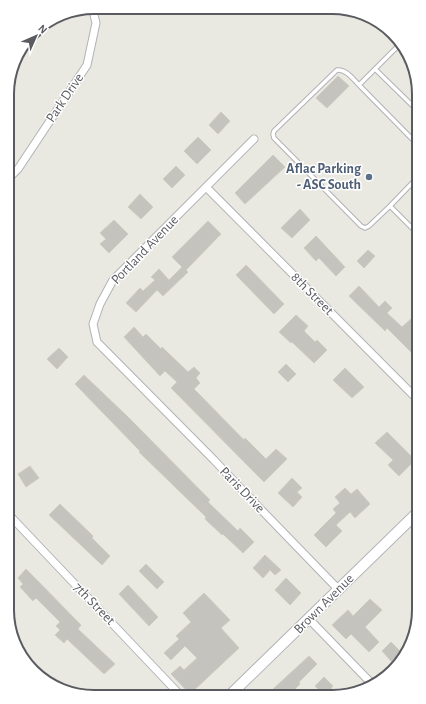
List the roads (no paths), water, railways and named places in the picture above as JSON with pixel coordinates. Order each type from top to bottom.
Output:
[{"type":"street","name":"Park Drive","points":[[14,173],[87,65],[96,23],[94,14]]},
{"type":"street","name":"Portland Avenue","points":[[146,391],[97,342],[93,324],[100,304],[113,280],[254,139]]},
{"type":"street","name":"8th Street","points":[[206,187],[412,394]]},
{"type":"street","name":"Paris Drive","points":[[146,391],[338,589]]},
{"type":"street","name":"Brown Avenue","points":[[235,690],[412,518]]},
{"type":"street","name":"7th Street","points":[[14,520],[176,690]]},
{"type":"street","points":[[309,619],[369,681]]},
{"type":"lane","points":[[358,84],[397,47]]},
{"type":"lane","points":[[412,139],[345,71],[341,69],[337,70],[274,131],[273,134],[274,138],[361,226],[365,228],[369,226],[412,183]]},
{"type":"lane","points":[[375,69],[412,105]]},
{"type":"lane","points":[[390,206],[412,228]]},
{"type":"place","name":"Aflac Parking - ASC South","points":[[369,177]]}]
